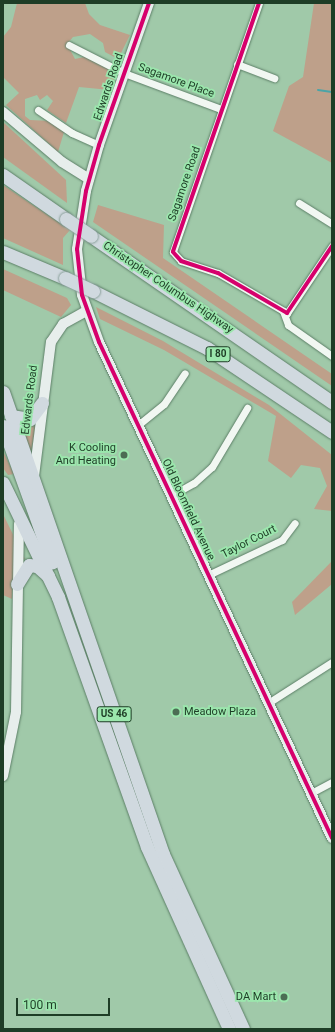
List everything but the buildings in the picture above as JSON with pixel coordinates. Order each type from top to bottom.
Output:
[{"type":"highway","points":[[3,171],[15,184]]},
{"type":"highway","name":"Christopher Columbus Highway","points":[[3,176],[332,402]]},
{"type":"highway","points":[[3,244],[25,254],[35,265]]},
{"type":"highway","name":"I 80","points":[[3,252],[93,291],[207,348],[332,432]]},
{"type":"highway","name":"US 46","points":[[3,392],[163,854],[196,932],[243,1029]]},
{"type":"highway","points":[[11,416],[30,419],[42,403]]},
{"type":"highway","points":[[3,426],[61,588],[58,596]]},
{"type":"highway","name":"US 46","points":[[3,483],[51,579],[152,860],[230,1029]]},
{"type":"highway","points":[[17,584],[23,569],[29,564],[37,566],[51,579]]},
{"type":"street","name":"Edwards Road","points":[[90,179],[99,145],[150,3]]},
{"type":"street","name":"Sagamore Road","points":[[259,3],[220,109],[173,252],[182,261],[218,273],[283,311]]},
{"type":"street","name":"Sagamore Place","points":[[69,45],[124,73],[220,109]]},
{"type":"street","points":[[237,64],[274,78]]},
{"type":"street","points":[[38,110],[72,133],[99,145]]},
{"type":"street","points":[[3,112],[56,158],[90,179]]},
{"type":"street","name":"Old Bloomfield Avenue","points":[[90,179],[76,259],[86,311],[332,838]]},
{"type":"street","points":[[299,203],[332,224]]},
{"type":"street","points":[[332,246],[295,304],[287,313],[283,311],[288,325],[332,356]]},
{"type":"street","name":"Edwards Road","points":[[36,486],[34,466],[51,342],[63,324],[86,311]]},
{"type":"street","points":[[138,425],[164,404],[185,374]]},
{"type":"street","points":[[172,495],[194,484],[212,467],[247,408]]},
{"type":"street","points":[[3,776],[16,712],[17,584],[21,536],[10,495]]},
{"type":"street","name":"Taylor Court","points":[[208,575],[282,540],[295,523]]},
{"type":"street","points":[[268,703],[332,662]]},
{"type":"street","points":[[311,793],[332,782]]},
{"type":"shaded area","points":[[17,3],[85,3],[89,14],[100,25],[130,35],[118,59],[105,52],[103,43],[90,34],[73,37],[67,44],[75,59],[93,55],[117,72],[110,90],[79,87],[66,123],[47,110],[53,101],[47,95],[40,100],[37,95],[25,99],[25,116],[30,120],[51,121],[64,132],[58,152],[6,105],[19,93],[3,77],[3,37],[11,27]]},
{"type":"shaded area","points":[[314,3],[332,3],[332,163],[273,131],[289,86],[303,77]]},
{"type":"shaded area","points":[[3,122],[66,180],[67,203],[3,157]]},
{"type":"shaded area","points":[[3,185],[70,230],[63,238],[63,265],[3,238]]},
{"type":"shaded area","points":[[98,205],[164,225],[163,258],[332,374],[332,386],[93,222]]},
{"type":"shaded area","points":[[3,269],[67,298],[71,305],[61,317],[3,290]]},
{"type":"shaded area","points":[[96,307],[163,341],[269,405],[332,455],[332,511],[314,509],[327,486],[320,468],[301,465],[291,478],[268,461],[276,416],[164,350],[100,319]]},
{"type":"shaded area","points":[[36,423],[31,453],[30,454],[22,428]]},
{"type":"shaded area","points":[[3,451],[14,474],[8,475],[3,468]]},
{"type":"shaded area","points":[[3,514],[25,559],[15,560],[12,599],[3,595]]},
{"type":"shaded area","points":[[332,561],[332,584],[295,615],[292,602]]},
{"type":"waterway","points":[[318,90],[332,92]]},
{"type":"cycle path","points":[[149,3],[99,145],[86,191],[77,249],[82,295],[99,342],[332,838]]},
{"type":"cycle path","points":[[259,3],[173,252],[181,261],[218,273],[287,313],[332,246]]},
{"type":"place","name":"K Cooling And Heating","points":[[124,455]]},
{"type":"place","name":"Meadow Plaza","points":[[176,712]]},
{"type":"place","name":"DA Mart","points":[[284,997]]}]
